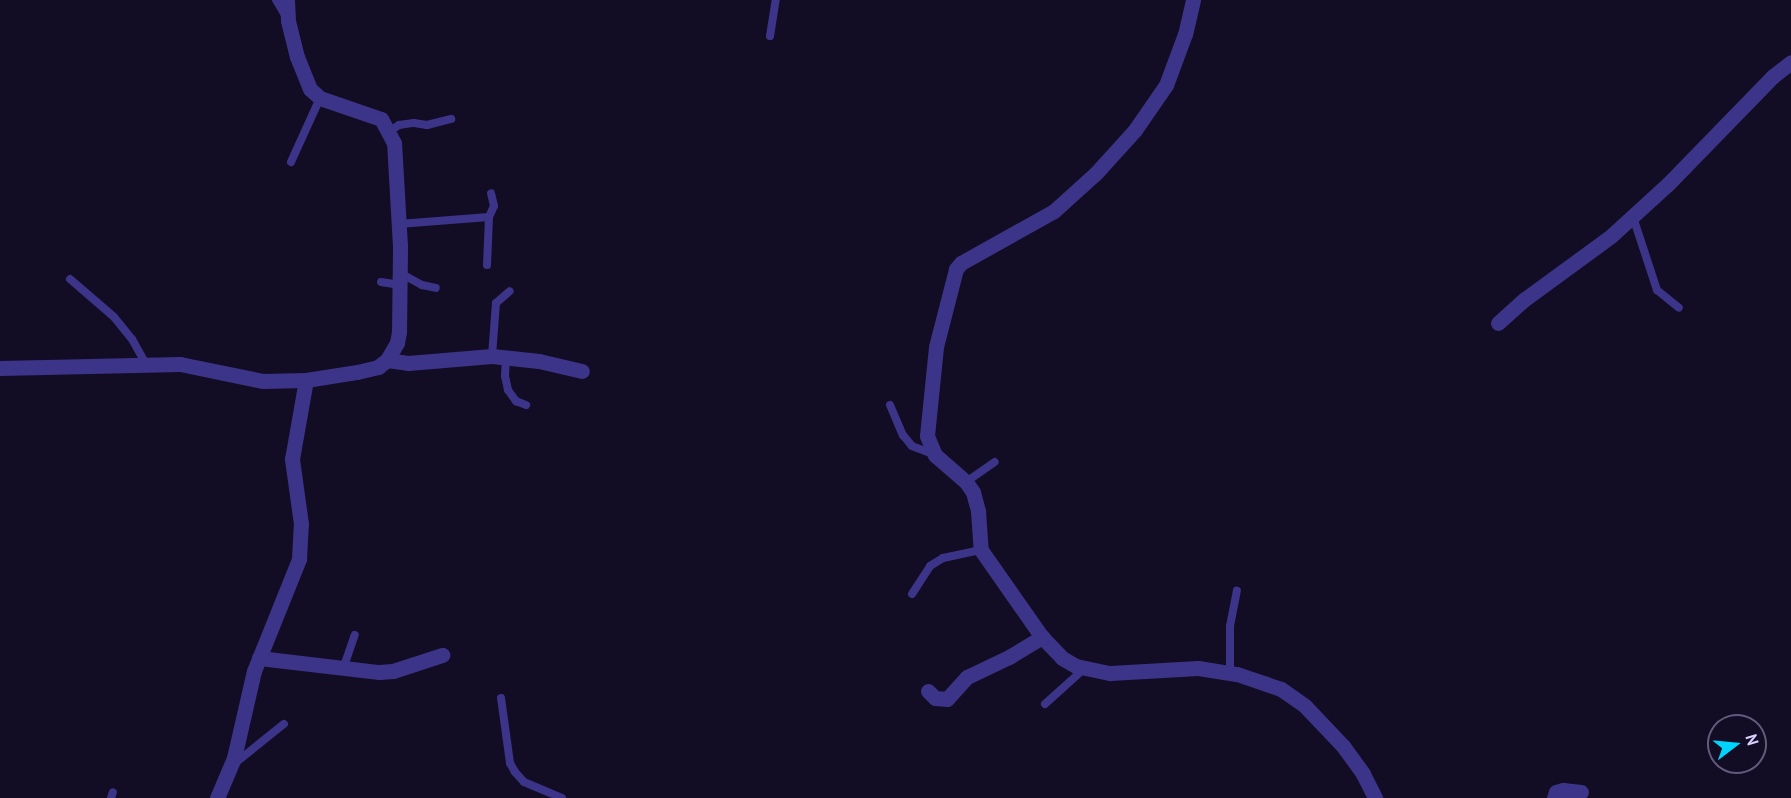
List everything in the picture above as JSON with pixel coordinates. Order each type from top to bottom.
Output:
[{"type":"street","points":[[0,368],[184,365],[263,381],[306,380],[370,370],[387,360],[397,343],[399,332],[399,224],[394,143],[386,124],[376,116],[320,98],[306,80],[288,20],[287,0]]},
{"type":"street","points":[[1193,0],[1185,34],[1166,85],[1135,130],[1096,173],[1054,211],[956,269],[936,347],[929,396],[927,436],[934,455],[966,482],[973,492],[978,511],[981,550],[1042,637],[1062,658],[1085,669],[1125,672],[1198,668],[1230,673],[1281,689],[1305,706],[1356,762],[1374,798]]},
{"type":"street","points":[[1498,323],[1525,299],[1611,237],[1668,184],[1772,77],[1791,62]]},
{"type":"street","points":[[387,360],[408,363],[499,356],[582,371]]},
{"type":"street","points":[[217,798],[232,766],[259,658],[296,568],[301,550],[301,524],[292,459],[306,380]]},
{"type":"street","points":[[928,692],[935,698],[947,699],[967,678],[1042,637]]},
{"type":"street","points":[[259,658],[343,669],[393,671],[442,655]]},
{"type":"street","points":[[1554,798],[1556,792],[1563,790],[1581,792]]},
{"type":"lane","points":[[276,0],[288,20]]},
{"type":"lane","points":[[770,36],[776,0]]},
{"type":"lane","points":[[291,162],[320,98]]},
{"type":"lane","points":[[390,131],[399,125],[441,123],[451,119]]},
{"type":"lane","points":[[487,265],[489,217],[494,206],[491,193]]},
{"type":"lane","points":[[399,224],[489,217]]},
{"type":"lane","points":[[1633,217],[1657,290],[1679,308]]},
{"type":"lane","points":[[70,279],[114,317],[132,339],[146,364]]},
{"type":"lane","points":[[381,282],[400,279],[436,288]]},
{"type":"lane","points":[[510,291],[496,303],[499,356],[508,390],[516,401],[526,405]]},
{"type":"lane","points":[[890,405],[903,435],[912,446],[934,455]]},
{"type":"lane","points":[[966,482],[995,462]]},
{"type":"lane","points":[[912,594],[930,566],[943,558],[981,550]]},
{"type":"lane","points":[[1230,673],[1230,626],[1237,591]]},
{"type":"lane","points":[[343,669],[355,635]]},
{"type":"lane","points":[[1045,704],[1085,669]]},
{"type":"lane","points":[[501,698],[510,763],[515,772],[524,782],[562,798]]},
{"type":"lane","points":[[232,766],[284,724]]}]
